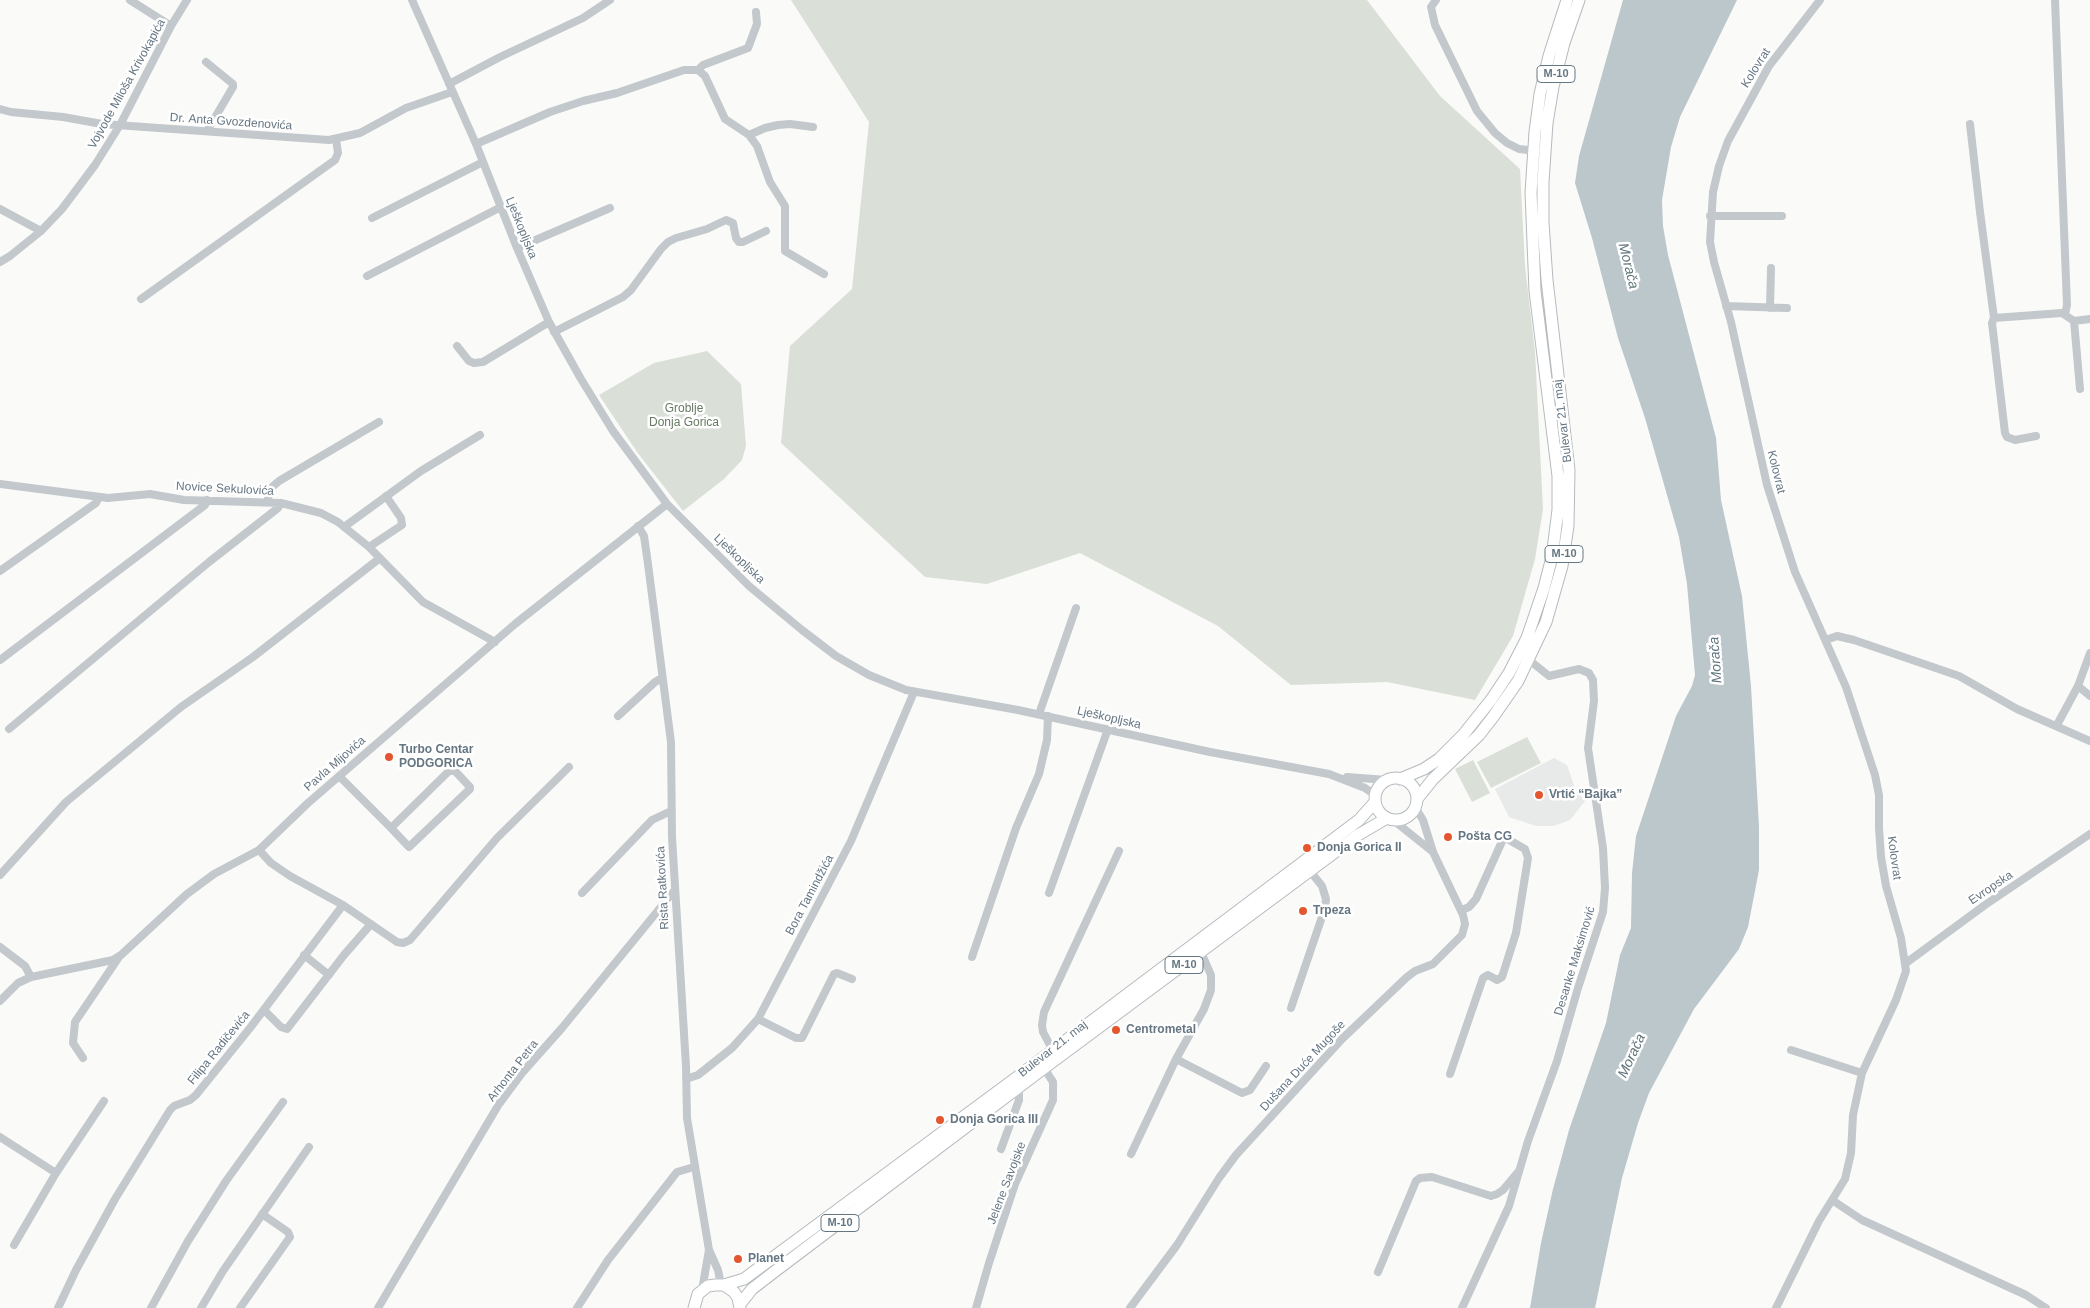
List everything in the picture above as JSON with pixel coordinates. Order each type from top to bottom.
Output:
[{"type":"main road","name":"Bulevar 21. maj","points":[[740,1306],[752,1289],[774,1272],[1044,1068],[1358,835],[1390,819],[1406,817],[1431,781],[1465,749],[1493,717],[1518,681],[1546,622],[1557,588],[1566,546],[1569,508],[1567,451],[1544,248],[1539,151],[1540,94],[1549,56],[1567,0]]},
{"type":"main road","name":"Bulevar 21. maj","points":[[702,1290],[714,1284],[722,1285],[744,1279],[1016,1078],[1052,1049],[1359,820],[1375,798],[1378,789],[1387,780],[1400,779],[1424,769],[1439,759],[1463,735],[1491,700],[1514,663],[1529,632],[1552,557],[1558,510],[1558,476],[1535,291],[1532,219],[1539,151],[1547,123],[1552,87],[1564,43],[1579,0]]},
{"type":"main road","points":[[1400,779],[1412,786],[1416,803]]},
{"type":"main road","points":[[1375,798],[1377,808],[1390,819]]},
{"type":"main road","name":"Bulevar 21. maj","points":[[722,1285],[734,1292],[740,1306]]},
{"type":"main road","points":[[693,1307],[698,1294],[702,1290]]},
{"type":"street","points":[[130,0],[171,26]]},
{"type":"street","name":"Vojvode Miloša Krivokapića","points":[[0,262],[41,231],[62,209],[79,187],[120,125],[171,26],[187,0]]},
{"type":"street","name":"Lješkopljska","points":[[412,0],[476,144],[516,248],[549,322],[613,431],[667,504],[749,586],[816,641],[869,676],[914,692],[1039,714],[1210,752],[1340,777],[1387,780]]},
{"type":"street","name":"Dr. Anta Gvozdenovića","points":[[0,109],[11,112],[120,125],[321,140],[336,139],[360,133],[406,108],[450,88],[500,57],[583,18],[610,0]]},
{"type":"street","points":[[1436,0],[1431,7],[1435,25],[1476,111],[1495,133],[1508,143],[1520,149],[1539,151]]},
{"type":"street","points":[[1540,94],[1539,84],[1545,54],[1562,0]]},
{"type":"street","name":"Kolovrat","points":[[1820,0],[1774,60],[1733,129],[1719,166],[1713,192],[1710,216],[1710,242],[1767,485],[1795,572],[1849,695],[1877,780],[1881,857],[1906,963]]},
{"type":"street","points":[[2055,0],[2066,314]]},
{"type":"street","points":[[698,70],[703,65],[748,48],[757,24],[756,12]]},
{"type":"street","points":[[206,62],[233,84],[207,131]]},
{"type":"street","points":[[476,144],[550,112],[583,101],[617,93],[684,70],[698,70],[705,76],[725,119],[749,136],[757,146],[770,182],[785,206],[785,251],[824,274]]},
{"type":"street","points":[[749,136],[757,131],[778,125],[790,124],[813,127]]},
{"type":"street","points":[[1970,124],[1994,318],[1992,327],[2005,433],[2007,438],[2014,440],[2036,436]]},
{"type":"street","points":[[142,299],[335,160],[338,153],[336,139]]},
{"type":"street","points":[[372,218],[483,162]]},
{"type":"street","points":[[367,276],[501,207]]},
{"type":"street","points":[[516,248],[610,208]]},
{"type":"street","points":[[0,209],[41,231]]},
{"type":"street","points":[[1710,216],[1782,216]]},
{"type":"street","points":[[554,332],[623,297],[631,290],[661,249],[668,242],[676,238],[726,220],[733,223],[736,238],[739,242],[743,242],[766,231]]},
{"type":"street","points":[[1770,308],[1772,268]]},
{"type":"street","points":[[1726,306],[1786,308]]},
{"type":"street","points":[[1994,318],[2066,314],[2074,321],[2080,389]]},
{"type":"street","points":[[2074,321],[2090,319]]},
{"type":"street","points":[[457,346],[468,361],[474,363],[482,362],[549,322]]},
{"type":"street","points":[[267,502],[271,488],[278,481],[379,422]]},
{"type":"street","points":[[344,527],[386,496],[480,435]]},
{"type":"street","name":"Novice Sekulovića","points":[[0,484],[99,497],[114,498],[150,494],[184,500],[281,503],[321,514],[344,527],[369,547],[423,602],[495,642]]},
{"type":"street","points":[[369,547],[402,525],[401,518],[386,496]]},
{"type":"street","points":[[0,571],[96,503],[99,497]]},
{"type":"street","points":[[0,660],[205,505],[207,500]]},
{"type":"street","points":[[9,729],[209,562],[278,508],[281,503]]},
{"type":"street","name":"Pavla Mijovića","points":[[83,1058],[73,1043],[75,1022],[119,957],[187,894],[214,874],[259,850],[339,776],[522,618],[667,504]]},
{"type":"street","name":"Rista Ratkovića","points":[[638,526],[643,533],[648,564],[671,742],[674,891],[686,1079],[686,1111],[708,1250],[718,1270],[722,1285]]},
{"type":"street","points":[[1,870],[66,802],[181,707],[253,657],[380,558]]},
{"type":"street","points":[[1039,714],[1076,608]]},
{"type":"street","points":[[1826,640],[1837,636],[1854,640],[1959,676],[2017,708],[2090,741]]},
{"type":"street","points":[[2057,725],[2078,686],[2090,653]]},
{"type":"street","name":"Desanke Maksimović","points":[[1462,1308],[1503,1220],[1520,1171],[1528,1141],[1557,1060],[1578,988],[1601,924],[1605,888],[1603,848],[1588,748],[1594,701],[1593,680],[1589,673],[1579,669],[1549,676],[1528,659]]},
{"type":"street","points":[[618,716],[655,682],[662,678]]},
{"type":"street","points":[[2078,686],[2090,696]]},
{"type":"street","name":"Bora Tamindžića","points":[[686,1079],[698,1074],[732,1048],[758,1019],[852,841],[914,692]]},
{"type":"street","points":[[972,957],[1016,828],[1039,774],[1047,740],[1048,716]]},
{"type":"street","points":[[1049,893],[1108,729]]},
{"type":"street","points":[[259,850],[290,876],[343,905],[397,942],[403,943],[410,940],[497,838],[569,767]]},
{"type":"street","points":[[339,776],[409,847],[470,789],[470,786],[454,770],[449,771],[391,828]]},
{"type":"street","name":"Lješkopljska","points":[[1340,777],[1365,788],[1375,798]]},
{"type":"street","name":"Dušana Duće Mugoše","points":[[1130,1308],[1177,1245],[1219,1178],[1242,1149],[1342,1039],[1407,977],[1415,971],[1430,966],[1462,935],[1465,924],[1462,910],[1433,852],[1416,803]]},
{"type":"street","points":[[582,893],[652,820],[671,811]]},
{"type":"street","name":"Dušana Duće Mugoše","points":[[1390,819],[1433,852]]},
{"type":"street","name":"Evropska","points":[[1906,963],[1984,905],[2090,834]]},
{"type":"street","points":[[1450,1074],[1483,978],[1488,975],[1497,980],[1500,979],[1510,951],[1518,923],[1528,858],[1525,849],[1504,837],[1476,898],[1469,907],[1462,910]]},
{"type":"street","points":[[1052,1049],[1043,1032],[1044,1012],[1119,851]]},
{"type":"street","points":[[1292,1008],[1325,908],[1326,899],[1322,886],[1310,871]]},
{"type":"street","name":"Arhonta Petra","points":[[378,1308],[499,1104],[522,1073],[562,1028],[674,891]]},
{"type":"street","name":"Filipa Radičevića","points":[[58,1308],[76,1270],[115,1199],[170,1110],[196,1095],[264,1010],[343,905]]},
{"type":"street","points":[[264,1010],[281,1027],[287,1029],[371,924]]},
{"type":"street","points":[[0,947],[25,966],[31,976]]},
{"type":"street","points":[[1131,1154],[1176,1059],[1204,1009],[1211,990],[1212,975],[1201,952]]},
{"type":"street","points":[[304,956],[329,975]]},
{"type":"street","points":[[0,1001],[18,983],[31,976],[119,957]]},
{"type":"street","points":[[1776,1308],[1818,1221],[1845,1179],[1850,1160],[1852,1115],[1862,1073],[1896,1000],[1903,980],[1906,963]]},
{"type":"street","points":[[758,1019],[796,1038],[802,1038],[834,974],[837,973],[852,979]]},
{"type":"street","points":[[1791,1050],[1862,1073]]},
{"type":"street","points":[[1176,1059],[1242,1093],[1250,1090],[1266,1066]]},
{"type":"street","name":"Jelene Savojske","points":[[976,1308],[1015,1184],[1053,1100],[1053,1082],[1044,1068]]},
{"type":"street","points":[[1001,1148],[1019,1100],[1019,1087]]},
{"type":"street","points":[[14,1245],[56,1173],[104,1101]]},
{"type":"street","points":[[151,1308],[188,1240],[226,1180],[283,1102]]},
{"type":"street","points":[[0,1137],[56,1173]]},
{"type":"street","points":[[201,1308],[262,1214],[309,1147]]},
{"type":"street","points":[[577,1308],[608,1260],[677,1172],[694,1167]]},
{"type":"street","points":[[1378,1272],[1416,1181],[1420,1178],[1432,1177],[1491,1196],[1503,1190],[1520,1171]]},
{"type":"street","points":[[1832,1200],[1862,1220],[2026,1294],[2046,1308]]},
{"type":"street","points":[[240,1308],[290,1237],[288,1232],[262,1214]]},
{"type":"street","name":"Rista Ratkovića","points":[[702,1290],[708,1250]]},
{"type":"shaded area","name":"Vrtić “Bajka”","points":[[1554,758],[1567,765],[1575,788],[1574,790],[1586,800],[1570,820],[1554,826],[1536,826],[1509,817],[1495,789]]},
{"type":"green space","points":[[791,0],[1367,0],[1440,96],[1520,169],[1525,266],[1535,352],[1543,509],[1535,559],[1513,636],[1475,700],[1387,682],[1291,685],[1218,626],[1080,553],[987,584],[925,577],[781,443],[790,346],[852,289],[869,122]]},
{"type":"green space","name":"Groblje Donja Gorica","points":[[707,351],[741,384],[746,446],[742,460],[724,479],[683,511],[637,452],[599,395],[654,363]]},
{"type":"green space","points":[[1527,737],[1541,763],[1491,788],[1477,762]]},
{"type":"green space","points":[[1473,760],[1490,793],[1472,802],[1455,769]]},
{"type":"water","name":"Morača","points":[[1623,0],[1737,0],[1680,117],[1671,147],[1662,200],[1663,226],[1668,255],[1716,438],[1721,500],[1742,596],[1751,686],[1759,827],[1759,870],[1748,927],[1739,949],[1694,1009],[1649,1093],[1622,1178],[1595,1308],[1530,1308],[1541,1243],[1553,1189],[1569,1130],[1606,1023],[1620,955],[1631,928],[1632,873],[1636,836],[1676,716],[1692,686],[1695,675],[1687,584],[1679,537],[1645,418],[1618,338],[1592,238],[1575,183],[1579,156]]},
{"type":"place","name":"Turbo Centar PODGORICA","points":[[389,757]]},
{"type":"place","name":"Vrtić “Bajka”","points":[[1539,795]]},
{"type":"place","name":"Pošta CG","points":[[1448,837]]},
{"type":"place","name":"Donja Gorica II","points":[[1307,848]]},
{"type":"place","name":"Trpeza","points":[[1303,911]]},
{"type":"place","name":"Centrometal","points":[[1116,1030]]},
{"type":"place","name":"Donja Gorica III","points":[[940,1120]]},
{"type":"place","name":"Planet","points":[[738,1259]]}]
